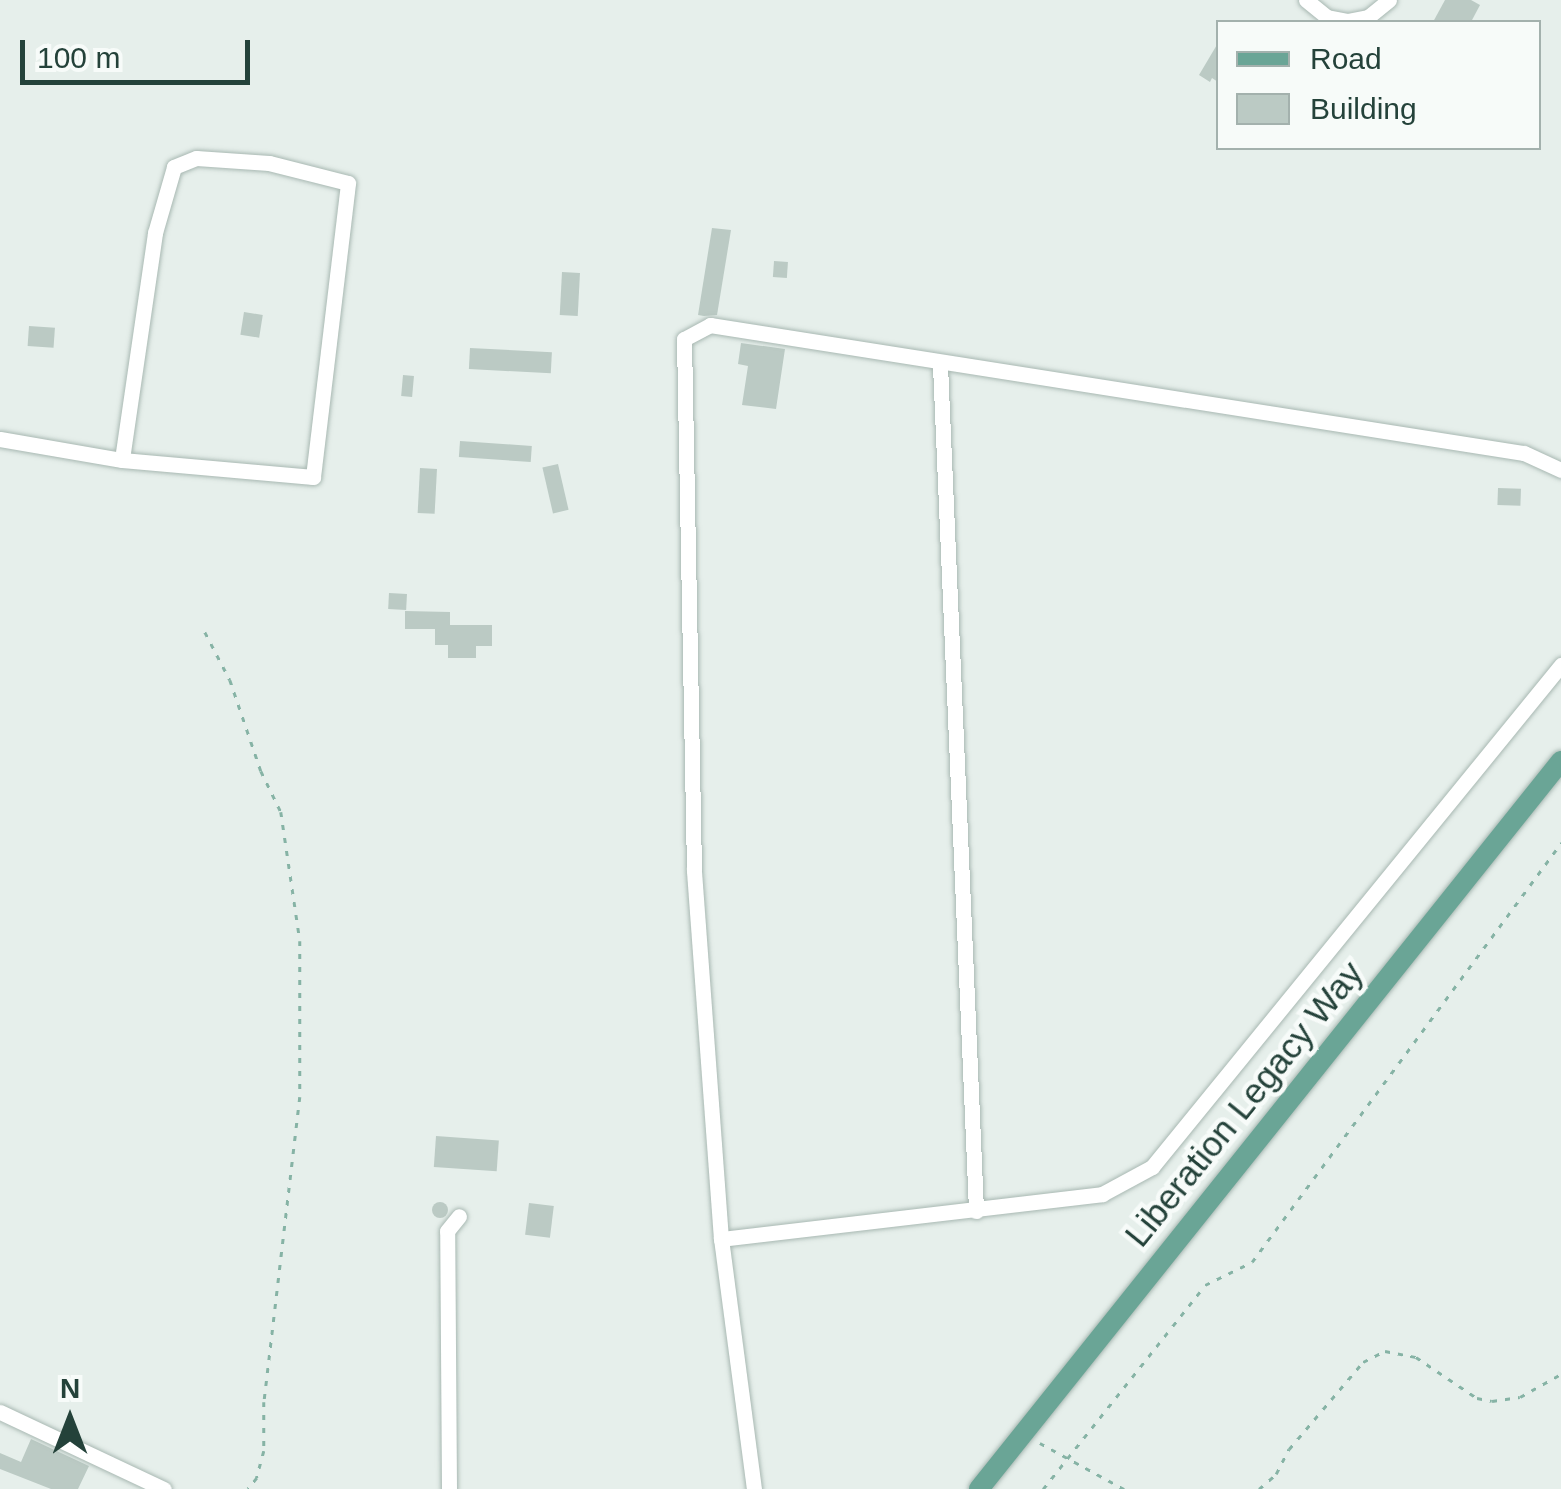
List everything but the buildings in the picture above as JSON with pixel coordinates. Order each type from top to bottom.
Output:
[{"type":"main road","name":"Liberation Legacy Way","points":[[978,1489],[1561,761]]},
{"type":"street","points":[[1306,0],[1327,17],[1343,20]]},
{"type":"street","points":[[1353,20],[1368,17],[1389,0]]},
{"type":"street","points":[[0,440],[122,460],[313,477],[348,183],[268,164],[196,158],[174,167],[155,232],[122,460]]},
{"type":"street","points":[[754,1489],[721,1240],[694,870],[684,340],[710,326],[940,365],[1524,453],[1561,470]]},
{"type":"street","points":[[940,365],[976,1210]]},
{"type":"street","points":[[721,1240],[1102,1194],[1152,1167],[1561,665]]},
{"type":"street","points":[[448,1489],[447,1231],[460,1216]]},
{"type":"street","points":[[0,1412],[164,1489]]},
{"type":"path","points":[[206,632],[230,680],[261,771],[282,812],[300,940],[300,1098],[264,1402],[264,1451],[257,1478],[248,1489]]},
{"type":"path","points":[[1044,1489],[1205,1285],[1252,1262],[1561,844]]},
{"type":"path","points":[[1259,1489],[1276,1474],[1289,1449],[1363,1362],[1384,1352],[1416,1357],[1477,1398],[1492,1401],[1520,1397],[1561,1374]]},
{"type":"path","points":[[1020,1434],[1124,1489]]}]
